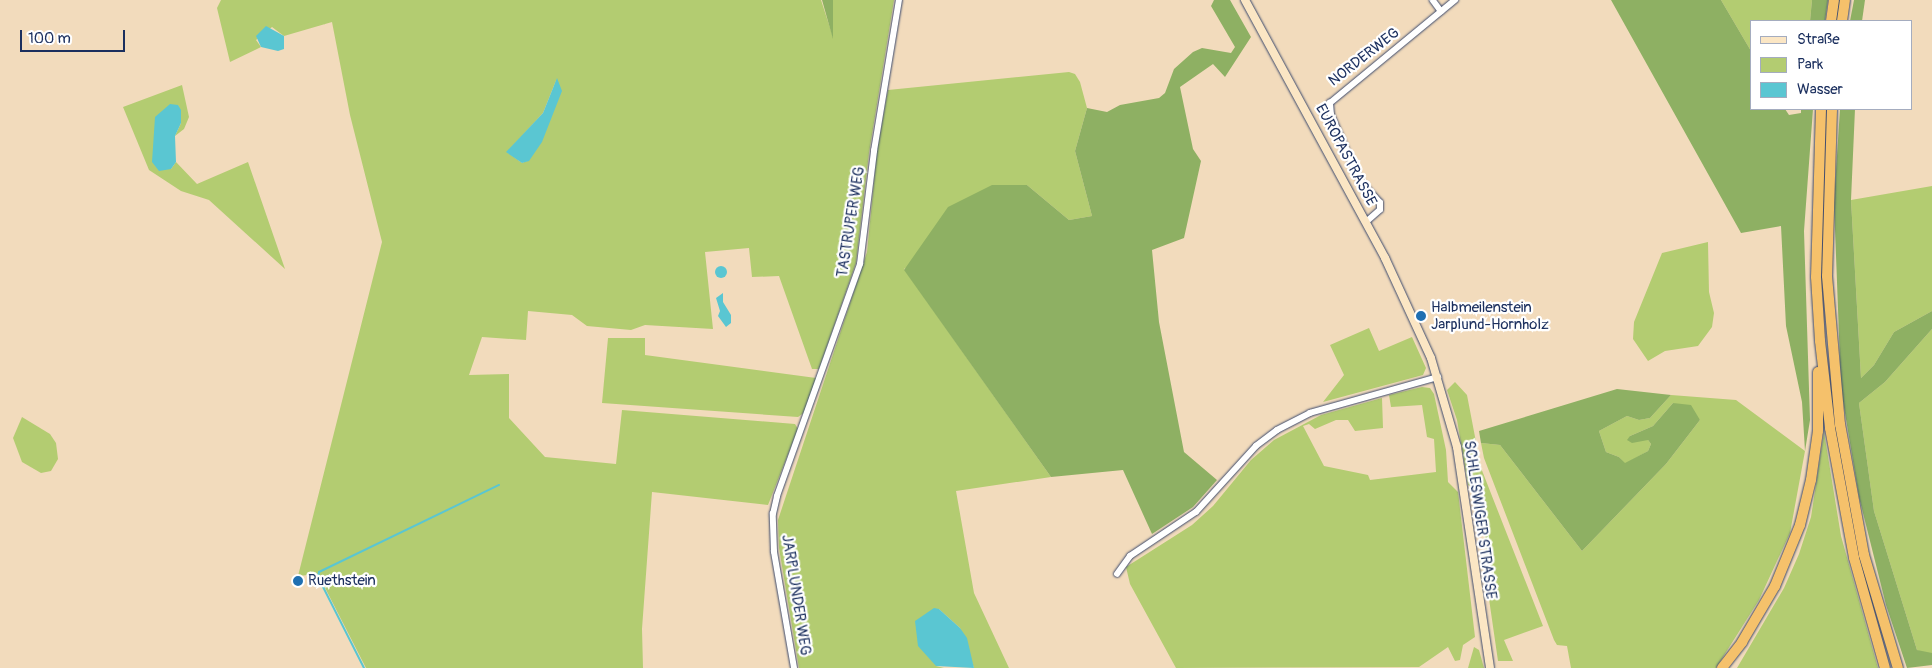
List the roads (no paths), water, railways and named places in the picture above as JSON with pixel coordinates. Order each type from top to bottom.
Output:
[{"type":"highway","points":[[1831,20],[1834,0]]},
{"type":"highway","points":[[1842,20],[1845,0]]},
{"type":"highway","points":[[1821,110],[1816,277],[1820,341],[1830,428],[1854,558],[1885,668]]},
{"type":"highway","points":[[1832,110],[1827,276],[1840,424],[1864,555],[1898,668]]},
{"type":"highway","points":[[1722,668],[1742,642],[1775,586],[1800,525],[1811,480],[1818,431],[1820,341]]},
{"type":"main road","name":"EUROPASTRASSE","points":[[1245,0],[1366,222],[1418,325]]},
{"type":"main road","name":"SCHLESWIGER STRASSE","points":[[1418,325],[1438,376],[1458,456],[1490,668]]},
{"type":"street","name":"TASTRUPER WEG","points":[[777,496],[860,264],[899,0]]},
{"type":"street","points":[[1432,0],[1441,11]]},
{"type":"street","name":"NORDERWEG","points":[[1366,222],[1380,210],[1380,203],[1357,174],[1331,115],[1330,103],[1455,0]]},
{"type":"street","points":[[1117,574],[1130,556],[1196,512],[1256,446],[1277,430],[1310,413],[1438,376]]},
{"type":"street","name":"JARPLUNDER WEG","points":[[777,496],[773,537],[794,668]]},
{"type":"water","points":[[266,26],[284,36],[284,49],[278,51],[261,47],[256,36]]},
{"type":"water","points":[[557,78],[562,91],[542,142],[529,161],[522,163],[506,152],[543,113]]},
{"type":"water","points":[[170,104],[178,105],[181,110],[181,123],[175,136],[176,162],[171,169],[159,171],[152,162],[155,117]]},
{"type":"water","points":[[723,266],[726,267],[726,277],[719,278],[716,277],[715,270],[716,267]]},
{"type":"water","points":[[723,293],[723,302],[731,315],[731,323],[726,327],[718,316],[720,311],[716,298]]},
{"type":"water","points":[[934,608],[939,609],[960,628],[967,638],[974,668],[936,666],[918,646],[915,621]]},
{"type":"waterway","points":[[364,668],[318,577],[319,572],[499,485]]},
{"type":"place","name":"Halbmeilenstein Jarplund-Hornholz","points":[[1421,316]]},
{"type":"place","name":"Ruethstein","points":[[298,581]]}]
